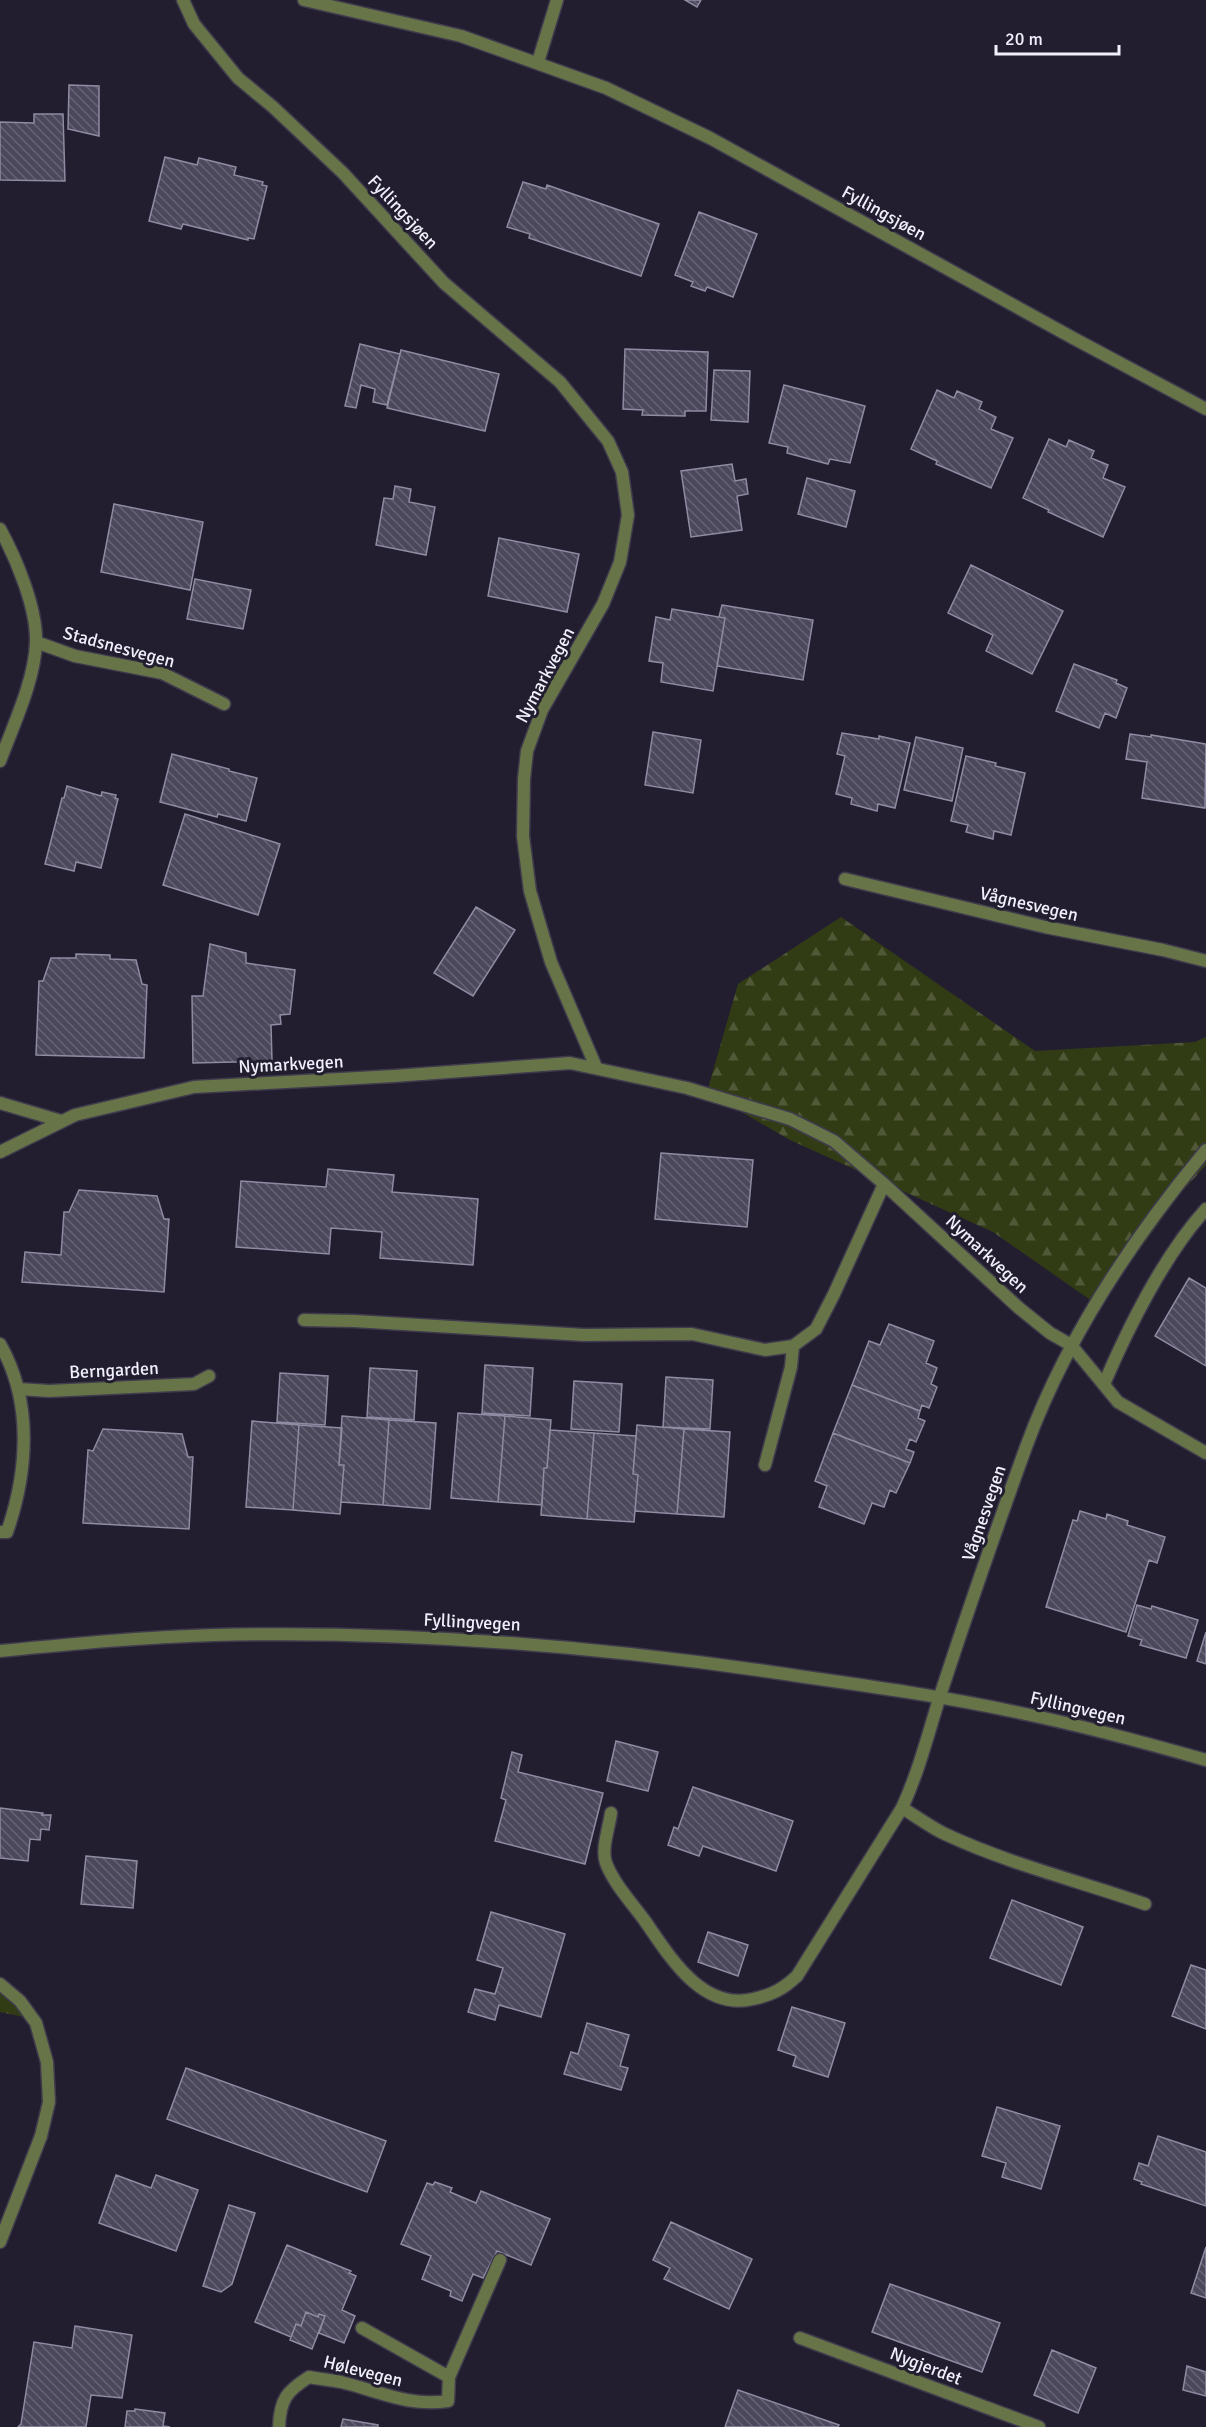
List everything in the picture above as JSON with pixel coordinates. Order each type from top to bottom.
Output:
[{"type":"street","name":"Fyllingsjøen","points":[[183,0],[194,24],[238,78],[273,107],[343,173],[444,283],[560,382],[608,441]]},
{"type":"street","name":"Fyllingsjøen","points":[[304,0],[460,36],[606,88],[710,138],[1063,333],[1206,409]]},
{"type":"street","points":[[538,63],[556,0]]},
{"type":"street","name":"Nymarkvegen","points":[[596,1067],[551,962],[530,891],[523,836],[524,779],[527,751],[542,710],[603,604],[620,562],[628,515],[627,500],[622,472],[608,441]]},
{"type":"street","name":"Stadsnesvegen","points":[[0,529],[9,545],[32,609],[36,642],[27,690],[0,761]]},
{"type":"street","name":"Stadsnesvegen","points":[[36,642],[75,656],[162,673],[224,704]]},
{"type":"street","name":"Vågnesvegen","points":[[845,879],[1045,927],[1163,950],[1206,961]]},
{"type":"street","name":"Nymarkvegen","points":[[0,1152],[75,1115],[194,1087],[394,1076],[531,1064],[570,1063],[596,1067],[687,1088],[790,1119],[834,1141],[1019,1308],[1050,1333],[1071,1345]]},
{"type":"street","points":[[0,1103],[61,1121]]},
{"type":"street","name":"Vågnesvegen","points":[[939,1697],[1027,1445],[1071,1345],[1116,1270],[1164,1201],[1206,1150]]},
{"type":"street","points":[[304,1320],[584,1335],[692,1334],[765,1350],[793,1346],[816,1329],[884,1184]]},
{"type":"street","points":[[1104,1384],[1135,1318],[1188,1229],[1206,1209]]},
{"type":"street","points":[[0,1344],[8,1357],[19,1389],[24,1416],[25,1446],[16,1507],[7,1532],[0,1532]]},
{"type":"street","points":[[1071,1345],[1118,1402],[1206,1453]]},
{"type":"street","points":[[765,1465],[791,1367],[793,1346]]},
{"type":"street","name":"Berngarden","points":[[19,1389],[49,1391],[194,1384],[209,1376]]},
{"type":"street","name":"Fyllingvegen","points":[[0,1651],[140,1638],[215,1635],[362,1635],[583,1648],[720,1664],[939,1697],[1030,1715],[1206,1760]]},
{"type":"street","points":[[611,1813],[604,1853],[606,1864],[679,1969],[704,1989],[723,1999],[739,2002],[772,1995],[786,1987],[797,1976],[902,1808],[916,1775],[939,1697]]},
{"type":"street","points":[[902,1808],[944,1833],[1023,1865],[1145,1904]]},
{"type":"street","points":[[0,1984],[20,2001],[36,2023],[47,2062],[49,2102],[41,2136],[0,2242]]},
{"type":"street","name":"Hølevegen","points":[[279,2427],[279,2418],[288,2390],[309,2377],[342,2382],[387,2397],[427,2404],[448,2401],[449,2377],[500,2260]]},
{"type":"street","name":"Hølevegen","points":[[362,2328],[449,2377]]},
{"type":"street","name":"Nygjerdet","points":[[800,2338],[1039,2427]]},
{"type":"green space","points":[[841,917],[1035,1051],[1195,1042],[1206,1037],[1206,1165],[1179,1195],[1099,1306],[993,1232],[790,1140],[707,1092],[738,984]]},
{"type":"green space","points":[[0,1980],[43,2021],[0,2012]]},
{"type":"building","points":[[685,0],[701,0],[697,7]]},
{"type":"building","points":[[69,85],[99,86],[99,136],[68,129]]},
{"type":"building","points":[[34,114],[63,114],[65,181],[0,180],[0,122],[34,123]]},
{"type":"building","points":[[165,157],[197,165],[199,158],[236,167],[234,175],[263,182],[262,185],[267,186],[254,239],[248,238],[248,240],[183,224],[181,229],[149,221]]},
{"type":"building","points":[[523,182],[546,189],[547,185],[659,224],[641,276],[529,238],[530,234],[507,227]]},
{"type":"building","points":[[699,212],[757,234],[733,297],[707,287],[705,291],[691,286],[693,282],[675,275]]},
{"type":"building","points":[[360,344],[400,354],[387,405],[373,402],[375,389],[361,385],[356,408],[345,406]]},
{"type":"building","points":[[625,349],[708,352],[706,411],[685,411],[685,416],[642,415],[643,410],[623,409]]},
{"type":"building","points":[[401,350],[499,374],[485,431],[387,408]]},
{"type":"building","points":[[714,370],[750,371],[748,422],[711,420]]},
{"type":"building","points":[[784,385],[865,406],[850,463],[830,459],[828,464],[787,453],[788,447],[769,443]]},
{"type":"building","points":[[937,390],[954,398],[957,391],[982,402],[979,409],[996,417],[991,429],[1013,438],[991,488],[936,464],[937,461],[911,449]]},
{"type":"building","points":[[1049,439],[1066,447],[1069,440],[1094,451],[1091,458],[1108,465],[1103,478],[1125,487],[1103,537],[1023,498]]},
{"type":"building","points":[[732,464],[735,481],[746,479],[748,494],[737,496],[742,530],[691,537],[681,471]]},
{"type":"building","points":[[807,478],[855,491],[846,527],[798,514]]},
{"type":"building","points":[[395,486],[411,489],[409,502],[435,507],[426,555],[376,545],[384,498],[393,499]]},
{"type":"building","points":[[114,504],[203,522],[190,590],[101,572]]},
{"type":"building","points":[[499,538],[579,554],[567,612],[488,596]]},
{"type":"building","points":[[971,565],[1063,611],[1032,674],[986,651],[993,635],[948,613]]},
{"type":"building","points":[[195,579],[251,590],[243,629],[187,619]]},
{"type":"building","points":[[722,605],[813,620],[803,680],[717,666],[725,618],[719,617]]},
{"type":"building","points":[[672,609],[725,618],[713,691],[661,682],[663,663],[649,661],[656,617],[670,620]]},
{"type":"building","points":[[1074,664],[1117,680],[1116,683],[1127,688],[1116,718],[1105,713],[1099,728],[1056,711]]},
{"type":"building","points":[[653,732],[701,740],[693,793],[645,785]]},
{"type":"building","points":[[842,733],[879,739],[879,736],[910,743],[895,808],[878,804],[877,811],[851,804],[852,798],[836,794],[845,756],[837,754]]},
{"type":"building","points":[[1130,734],[1206,744],[1205,808],[1142,798],[1147,762],[1126,759]]},
{"type":"building","points":[[916,737],[963,748],[952,801],[904,790]]},
{"type":"building","points":[[172,754],[257,778],[246,821],[218,814],[217,817],[160,802]]},
{"type":"building","points":[[966,756],[1025,773],[1011,835],[994,831],[993,839],[966,832],[968,825],[951,821]]},
{"type":"building","points":[[67,786],[101,796],[102,792],[116,795],[115,798],[118,799],[101,868],[76,862],[74,871],[45,864]]},
{"type":"building","points":[[185,814],[280,844],[258,915],[163,885]]},
{"type":"building","points":[[476,907],[515,930],[473,996],[434,973]]},
{"type":"building","points":[[210,944],[246,953],[246,963],[295,970],[290,1014],[280,1015],[281,1024],[271,1025],[272,1061],[193,1063],[192,996],[203,996]]},
{"type":"building","points":[[76,954],[110,955],[110,959],[136,960],[142,984],[147,985],[144,1058],[36,1055],[39,981],[43,981],[51,958],[76,958]]},
{"type":"building","points":[[661,1153],[753,1160],[747,1227],[655,1219]]},
{"type":"building","points":[[328,1169],[394,1175],[392,1192],[478,1199],[473,1265],[380,1258],[382,1232],[331,1228],[329,1254],[236,1247],[241,1181],[326,1187]]},
{"type":"building","points":[[79,1190],[157,1196],[164,1219],[169,1219],[164,1292],[22,1282],[25,1252],[61,1255],[64,1212],[69,1212]]},
{"type":"building","points":[[1189,1278],[1206,1288],[1206,1366],[1155,1336]]},
{"type":"building","points":[[889,1324],[934,1341],[926,1363],[937,1368],[931,1384],[937,1387],[929,1408],[922,1405],[920,1411],[852,1385],[869,1341],[880,1345]]},
{"type":"building","points":[[485,1365],[533,1368],[530,1416],[482,1413]]},
{"type":"building","points":[[370,1368],[417,1371],[414,1420],[367,1417]]},
{"type":"building","points":[[280,1373],[328,1376],[325,1425],[277,1422]]},
{"type":"building","points":[[666,1377],[713,1380],[710,1429],[663,1427]]},
{"type":"building","points":[[574,1381],[622,1384],[619,1432],[571,1429]]},
{"type":"building","points":[[852,1385],[920,1411],[918,1418],[925,1421],[916,1442],[910,1439],[906,1449],[914,1452],[910,1463],[833,1433]]},
{"type":"building","points":[[458,1413],[505,1416],[498,1502],[451,1498]]},
{"type":"building","points":[[342,1416],[389,1420],[383,1505],[341,1502],[344,1465],[339,1465]]},
{"type":"building","points":[[505,1416],[551,1420],[547,1468],[544,1468],[542,1505],[498,1502]]},
{"type":"building","points":[[389,1420],[436,1423],[430,1509],[383,1505]]},
{"type":"building","points":[[252,1421],[299,1425],[293,1510],[246,1507]]},
{"type":"building","points":[[299,1425],[342,1428],[339,1465],[344,1465],[340,1514],[293,1510]]},
{"type":"building","points":[[637,1425],[684,1429],[677,1514],[635,1511],[638,1475],[633,1474]]},
{"type":"building","points":[[103,1429],[182,1434],[188,1457],[193,1457],[189,1529],[83,1523],[88,1450],[93,1451]]},
{"type":"building","points":[[684,1429],[730,1432],[724,1517],[677,1514]]},
{"type":"building","points":[[550,1430],[594,1433],[587,1519],[541,1515],[544,1468],[547,1468]]},
{"type":"building","points":[[594,1433],[636,1436],[633,1474],[638,1475],[634,1522],[587,1519]]},
{"type":"building","points":[[833,1433],[910,1463],[896,1493],[890,1490],[884,1507],[872,1503],[864,1524],[819,1507],[827,1486],[815,1481]]},
{"type":"building","points":[[1080,1511],[1106,1519],[1107,1514],[1128,1521],[1127,1525],[1165,1537],[1157,1563],[1149,1560],[1126,1632],[1046,1607],[1073,1520],[1077,1521]]},
{"type":"building","points":[[1137,1605],[1151,1609],[1152,1606],[1198,1620],[1186,1658],[1140,1645],[1142,1640],[1128,1636]]},
{"type":"building","points":[[1206,1632],[1206,1664],[1197,1661]]},
{"type":"building","points":[[616,1741],[658,1752],[648,1791],[607,1781]]},
{"type":"building","points":[[512,1752],[522,1755],[518,1772],[603,1793],[585,1864],[495,1841],[506,1800],[501,1798]]},
{"type":"building","points":[[693,1787],[793,1821],[776,1871],[703,1846],[699,1856],[668,1845],[674,1827],[678,1829]]},
{"type":"building","points":[[0,1808],[51,1815],[49,1830],[41,1829],[40,1840],[30,1839],[28,1861],[0,1858]]},
{"type":"building","points":[[86,1856],[137,1861],[133,1908],[81,1904]]},
{"type":"building","points":[[1012,1900],[1083,1927],[1061,1985],[990,1958]]},
{"type":"building","points":[[491,1912],[565,1934],[541,2017],[499,2005],[495,2020],[468,2012],[475,1989],[495,1994],[503,1968],[477,1960]]},
{"type":"building","points":[[708,1932],[748,1945],[738,1976],[698,1962]]},
{"type":"building","points":[[1191,1965],[1206,1970],[1206,2029],[1172,2016]]},
{"type":"building","points":[[792,2007],[845,2023],[828,2077],[793,2066],[796,2056],[778,2050]]},
{"type":"building","points":[[587,2023],[629,2035],[620,2066],[628,2068],[621,2090],[564,2074],[571,2052],[578,2054]]},
{"type":"building","points":[[186,2068],[386,2141],[367,2192],[167,2119]]},
{"type":"building","points":[[997,2107],[1060,2126],[1041,2189],[1002,2177],[1006,2163],[982,2156]]},
{"type":"building","points":[[1158,2136],[1206,2152],[1206,2206],[1141,2184],[1142,2182],[1134,2179],[1139,2163],[1148,2166]]},
{"type":"building","points":[[116,2175],[151,2188],[156,2175],[198,2190],[176,2251],[99,2223]]},
{"type":"building","points":[[435,2182],[452,2188],[450,2192],[476,2203],[481,2191],[550,2219],[531,2265],[497,2251],[483,2278],[473,2274],[462,2301],[450,2296],[451,2291],[422,2279],[431,2256],[401,2244],[427,2183],[433,2185]]},
{"type":"building","points":[[229,2205],[255,2213],[232,2284],[221,2292],[203,2286]]},
{"type":"building","points":[[671,2222],[752,2259],[729,2309],[664,2279],[670,2268],[653,2260]]},
{"type":"building","points":[[287,2245],[351,2271],[349,2273],[356,2276],[342,2310],[355,2316],[344,2343],[319,2333],[325,2316],[319,2314],[318,2317],[306,2312],[301,2326],[296,2324],[291,2337],[255,2322]]},
{"type":"building","points":[[1206,2247],[1206,2298],[1191,2293]]},
{"type":"building","points":[[890,2284],[1000,2323],[982,2372],[872,2332]]},
{"type":"building","points":[[306,2312],[318,2317],[319,2314],[325,2316],[312,2349],[290,2340],[296,2324],[301,2326]]},
{"type":"building","points":[[75,2326],[132,2335],[122,2398],[91,2395],[86,2427],[18,2427],[21,2424],[34,2342],[72,2348]]},
{"type":"building","points":[[1052,2350],[1096,2368],[1078,2413],[1034,2395]]},
{"type":"building","points":[[1187,2366],[1206,2372],[1206,2396],[1183,2390]]},
{"type":"building","points":[[738,2390],[839,2425],[838,2427],[725,2427]]},
{"type":"building","points":[[135,2409],[165,2413],[163,2426],[170,2427],[125,2427],[127,2411],[135,2411]]},
{"type":"building","points":[[343,2419],[378,2425],[378,2427],[341,2427]]}]
